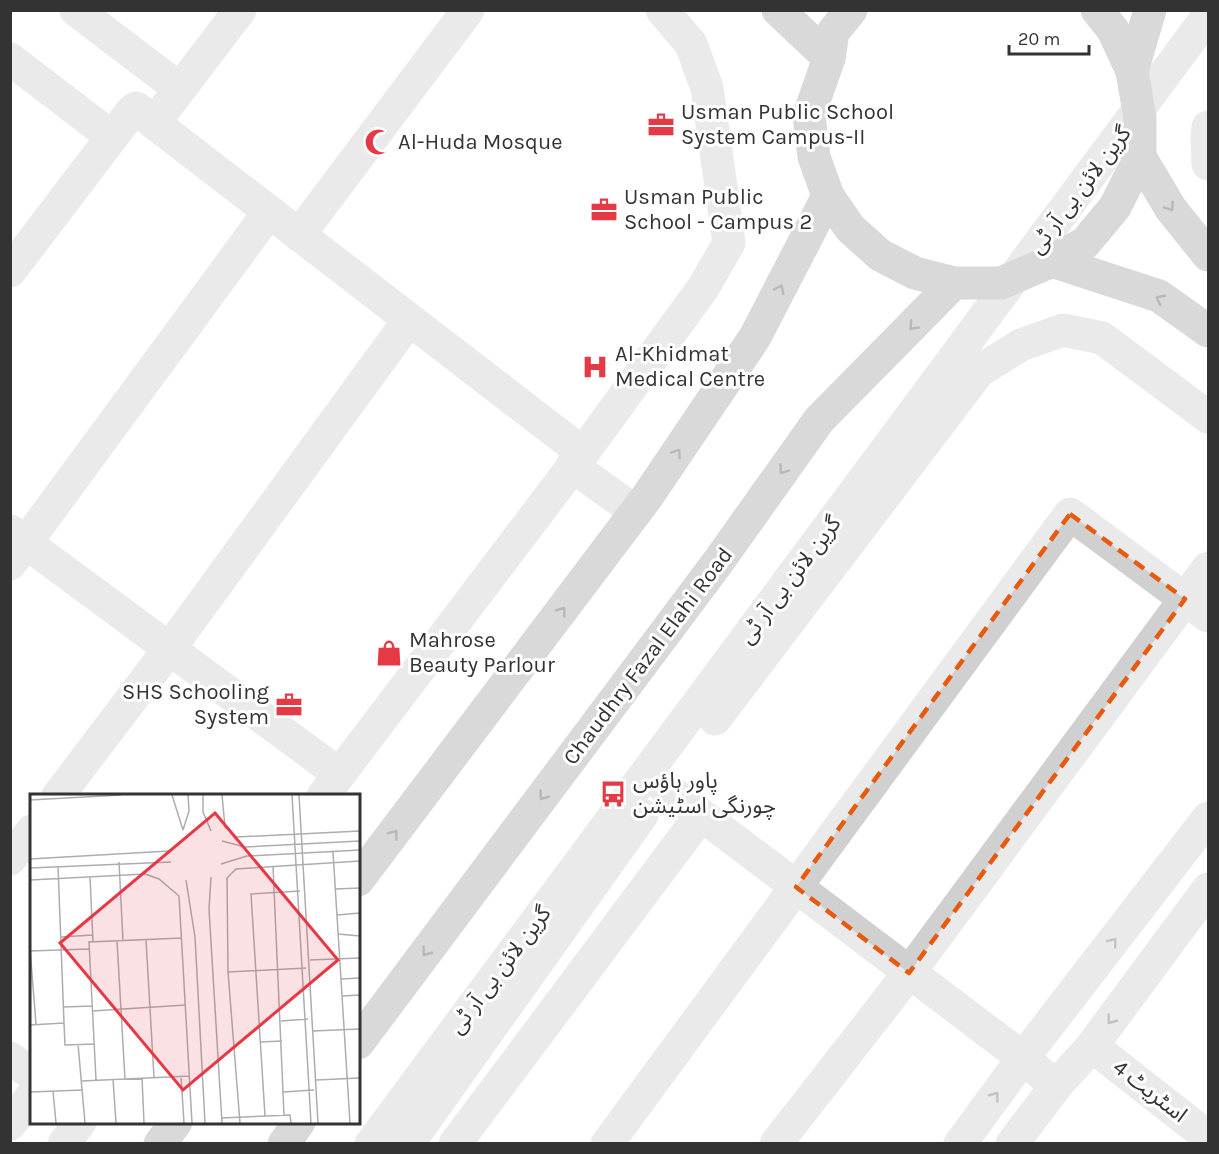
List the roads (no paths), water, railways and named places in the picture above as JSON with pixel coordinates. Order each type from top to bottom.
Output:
[{"type":"main road","points":[[778,10],[829,58]]},
{"type":"main road","points":[[851,10],[833,32],[829,58],[809,115],[814,157],[828,196],[850,228],[880,255],[915,273],[954,283],[1001,283],[1052,261],[1085,243],[1115,207],[1140,157],[1140,118],[1132,71],[1113,30],[1096,10]]},
{"type":"main road","points":[[1132,71],[1150,10]]},
{"type":"main road","points":[[1140,157],[1171,209],[1208,255]]},
{"type":"main road","points":[[360,877],[636,512],[755,337],[828,196]]},
{"type":"main road","points":[[1052,261],[1159,297],[1209,331]]},
{"type":"main road","name":"Chaudhry Fazal Elahi Road","points":[[360,1040],[718,562],[819,420],[954,283]]},
{"type":"main road","points":[[160,1143],[174,1124]]},
{"type":"main road","points":[[284,1143],[298,1124]]},
{"type":"street","points":[[75,10],[180,89]]},
{"type":"street","points":[[154,123],[240,10]]},
{"type":"street","points":[[299,235],[468,10]]},
{"type":"street","points":[[269,212],[16,546],[170,648],[331,785],[703,288],[729,243],[707,88],[691,44],[662,10]]},
{"type":"street","name":"گرین لائن بی آر ٹی","points":[[371,1143],[1209,16]]},
{"type":"street","points":[[10,59],[112,137]]},
{"type":"street","points":[[10,271],[136,108],[409,320],[577,459],[636,512]]},
{"type":"street","points":[[1209,127],[1207,137],[1209,164]]},
{"type":"street","points":[[59,794],[170,648],[409,320]]},
{"type":"street","points":[[408,1143],[663,786],[979,371],[1021,345],[1063,330],[1102,338],[1209,417]]},
{"type":"street","points":[[607,1143],[1070,514],[1197,608]]},
{"type":"street","points":[[776,1143],[1197,608],[1209,568]]},
{"type":"street","points":[[663,786],[1023,1058],[1056,1086]]},
{"type":"street","points":[[455,1143],[701,815]]},
{"type":"street","points":[[960,1143],[1209,818]]},
{"type":"street","points":[[10,859],[30,834]]},
{"type":"street","points":[[1012,1143],[1056,1086],[1092,1046],[1209,889]]},
{"type":"street","name":"اسٹریٹ 4","points":[[1092,1046],[1209,1137]]},
{"type":"street","points":[[10,1058],[30,1073]]},
{"type":"street","points":[[10,1124],[30,1099]]},
{"type":"street","points":[[64,1143],[78,1124]]},
{"type":"place","name":"Usman Public School System Campus-II","points":[[661,125]]},
{"type":"place","name":"Al-Huda Mosque","points":[[378,142]]},
{"type":"place","name":"Usman Public School - Campus 2","points":[[604,210]]},
{"type":"place","name":"Al-Khidmat Medical Centre","points":[[595,367]]},
{"type":"place","name":"Mahrose Beauty Parlour","points":[[389,653]]},
{"type":"place","name":"SHS Schooling System","points":[[289,705]]},
{"type":"place","name":"پاور ہاؤس چورنگی اسٹیشن","points":[[613,794]]}]
